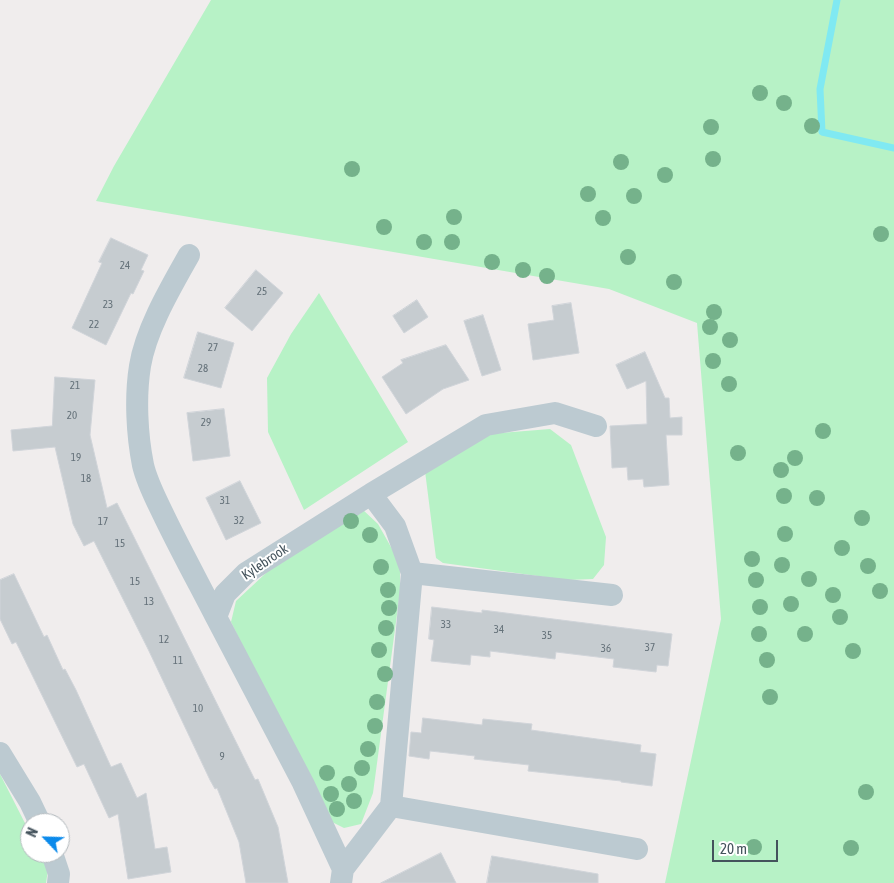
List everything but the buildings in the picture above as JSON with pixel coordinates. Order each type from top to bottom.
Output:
[{"type":"street","points":[[189,255],[164,300],[140,366],[138,437],[144,467],[155,496],[303,783],[342,876]]},
{"type":"street","name":"Kylebrook","points":[[216,617],[225,594],[246,573],[371,494],[486,425],[555,413],[596,426]]},
{"type":"street","points":[[342,876],[391,806],[412,573],[395,526],[371,494]]},
{"type":"street","points":[[412,573],[612,595]]},
{"type":"street","points":[[0,753],[35,813]]},
{"type":"street","points":[[391,806],[637,849]]},
{"type":"street","points":[[55,863],[59,874],[58,883]]},
{"type":"green space","points":[[211,0],[894,0],[894,883],[665,883],[721,619],[697,323],[609,289],[96,201],[114,166]]},
{"type":"green space","points":[[319,293],[408,442],[304,510],[268,432],[267,378],[291,334]]},
{"type":"green space","points":[[550,429],[571,445],[606,537],[604,565],[593,579],[567,580],[443,563],[436,558],[425,471],[488,434]]},
{"type":"green space","points":[[362,509],[378,524],[400,563],[400,592],[373,793],[361,824],[344,828],[328,820],[231,622],[236,601],[281,559]]},
{"type":"green space","points":[[0,774],[20,813],[20,863],[45,863],[48,870],[46,883],[0,883]]},
{"type":"waterway","points":[[837,0],[820,89],[822,132],[894,148]]}]
